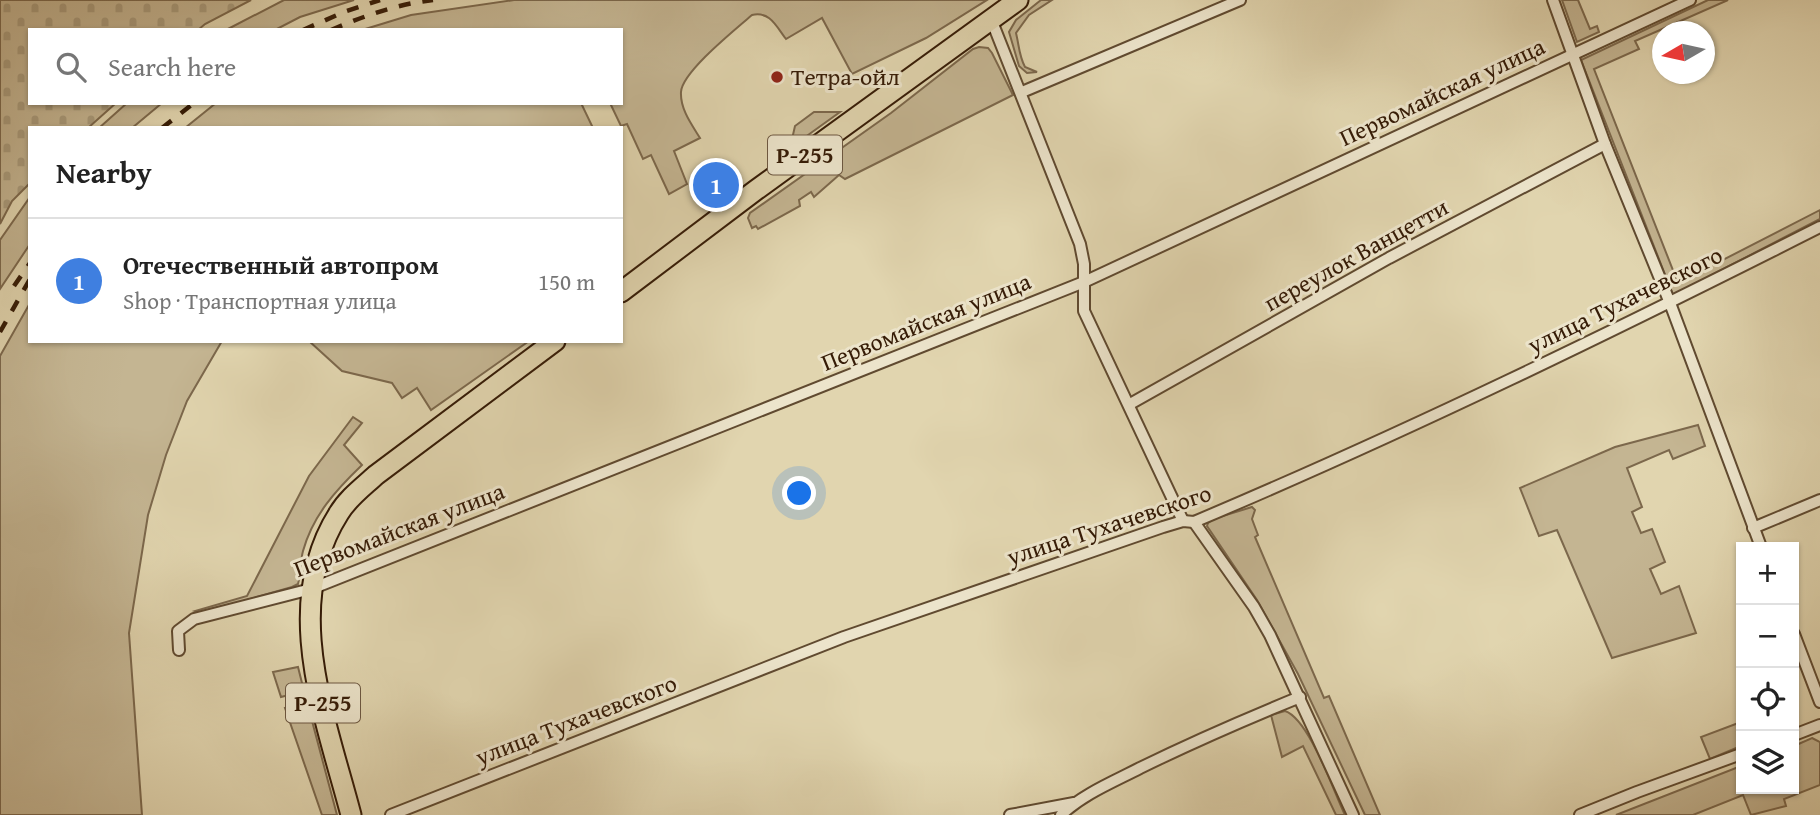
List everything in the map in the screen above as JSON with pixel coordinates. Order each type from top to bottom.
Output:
[{"type":"highway","name":"Р-255","points":[[623,290],[756,190],[1018,0]]},
{"type":"highway","name":"Р-255","points":[[351,815],[325,717],[315,666],[309,612],[311,589],[322,547],[339,513],[355,494],[415,444],[552,343]]},
{"type":"street","points":[[1022,92],[1240,0]]},
{"type":"street","points":[[1553,0],[1605,144],[1670,303],[1758,542]]},
{"type":"street","name":"Первомайская улица","points":[[179,650],[178,631],[194,618],[311,589],[1084,282],[1690,0]]},
{"type":"street","points":[[991,19],[1080,244],[1084,311],[1188,522],[1254,607],[1270,635],[1353,815]]},
{"type":"street","name":"переулок Ванцетти","points":[[1130,404],[1389,258],[1605,144]]},
{"type":"street","name":"улица Тухачевского","points":[[391,815],[844,637],[1188,522],[1331,464],[1670,303],[1820,227]]},
{"type":"street","points":[[1753,528],[1820,500]]},
{"type":"street","points":[[1799,647],[1820,702]]},
{"type":"street","points":[[1061,815],[1074,803],[1209,734],[1300,697]]},
{"type":"street","points":[[1799,733],[1820,725]]},
{"type":"street","points":[[1580,815],[1736,756]]},
{"type":"street","points":[[1010,815],[1074,803]]},
{"type":"green space","points":[[0,0],[251,0],[200,28],[28,28],[28,105],[114,105],[90,126],[28,126],[28,185],[12,201],[0,224]]},
{"type":"green space","points":[[284,0],[354,0],[300,17],[279,28],[230,28]]},
{"type":"green space","points":[[514,0],[987,0],[926,38],[852,74],[822,18],[786,39],[768,17],[752,15],[711,51],[684,84],[681,92],[682,105],[700,138],[674,151],[687,184],[669,194],[651,155],[643,159],[627,124],[621,126],[611,105],[623,105],[623,28],[369,28],[411,15]]},
{"type":"green space","points":[[1041,0],[1052,0],[1029,15],[1016,33],[1025,67],[1037,72],[1027,73],[1019,66],[1009,32],[1016,20]]},
{"type":"green space","points":[[1562,0],[1578,0],[1590,29],[1597,26],[1599,32],[1577,42]]},
{"type":"green space","points":[[1708,0],[1728,0],[1680,21],[1664,21]]},
{"type":"green space","points":[[1652,26],[1652,34],[1635,41],[1639,49],[1594,69],[1678,283],[1820,210],[1820,219],[1673,295],[1581,60]]},
{"type":"green space","points":[[979,47],[988,48],[992,53],[1013,95],[845,179],[839,175],[814,197],[811,192],[799,200],[800,206],[758,229],[756,226],[752,228],[748,218],[750,213]]},
{"type":"green space","points":[[125,105],[160,105],[134,126],[101,126]]},
{"type":"green space","points":[[214,105],[582,105],[592,126],[187,126]]},
{"type":"green space","points":[[814,112],[840,112],[790,148],[795,126]]},
{"type":"green space","points":[[28,200],[28,247],[0,289],[0,240]]},
{"type":"green space","points":[[28,307],[28,343],[221,343],[187,401],[166,455],[148,515],[129,633],[142,815],[0,815],[0,356]]},
{"type":"green space","points":[[311,343],[526,343],[431,410],[417,388],[402,398],[392,383],[342,371]]},
{"type":"green space","points":[[353,417],[362,423],[344,445],[362,465],[335,494],[313,526],[303,551],[298,584],[201,613],[195,611],[247,596],[309,476]]},
{"type":"green space","points":[[1698,425],[1705,446],[1673,459],[1669,450],[1627,468],[1642,507],[1632,512],[1641,533],[1652,529],[1665,562],[1650,569],[1661,594],[1679,586],[1696,633],[1612,658],[1557,530],[1539,536],[1520,488],[1615,447]]},
{"type":"green space","points":[[1252,507],[1255,510],[1252,519],[1258,535],[1255,537],[1324,698],[1329,696],[1380,815],[1365,815],[1298,674],[1257,600],[1207,526],[1213,519]]},
{"type":"green space","points":[[298,667],[304,691],[281,697],[273,672]]},
{"type":"green space","points":[[307,702],[337,815],[322,815],[285,708]]},
{"type":"green space","points":[[1285,711],[1303,727],[1345,815],[1336,815],[1303,746],[1282,757],[1271,715]]},
{"type":"green space","points":[[1736,724],[1736,748],[1710,759],[1701,737]]},
{"type":"green space","points":[[1812,738],[1820,742],[1820,785],[1799,793],[1799,744]]},
{"type":"green space","points":[[1736,768],[1736,794],[1797,794],[1784,799],[1786,806],[1751,815],[1743,795],[1693,815],[1616,815]]},
{"type":"railway","points":[[308,28],[380,0]]},
{"type":"railway","points":[[336,28],[381,11],[433,0]]},
{"type":"railway","points":[[165,126],[191,105]]},
{"type":"railway","points":[[14,286],[28,266]]},
{"type":"railway","points":[[0,332],[28,283]]},
{"type":"place","name":"Тетра-ойл","points":[[777,77]]},
{"type":"place","name":"Отечественный автопром","points":[[716,185]]}]
